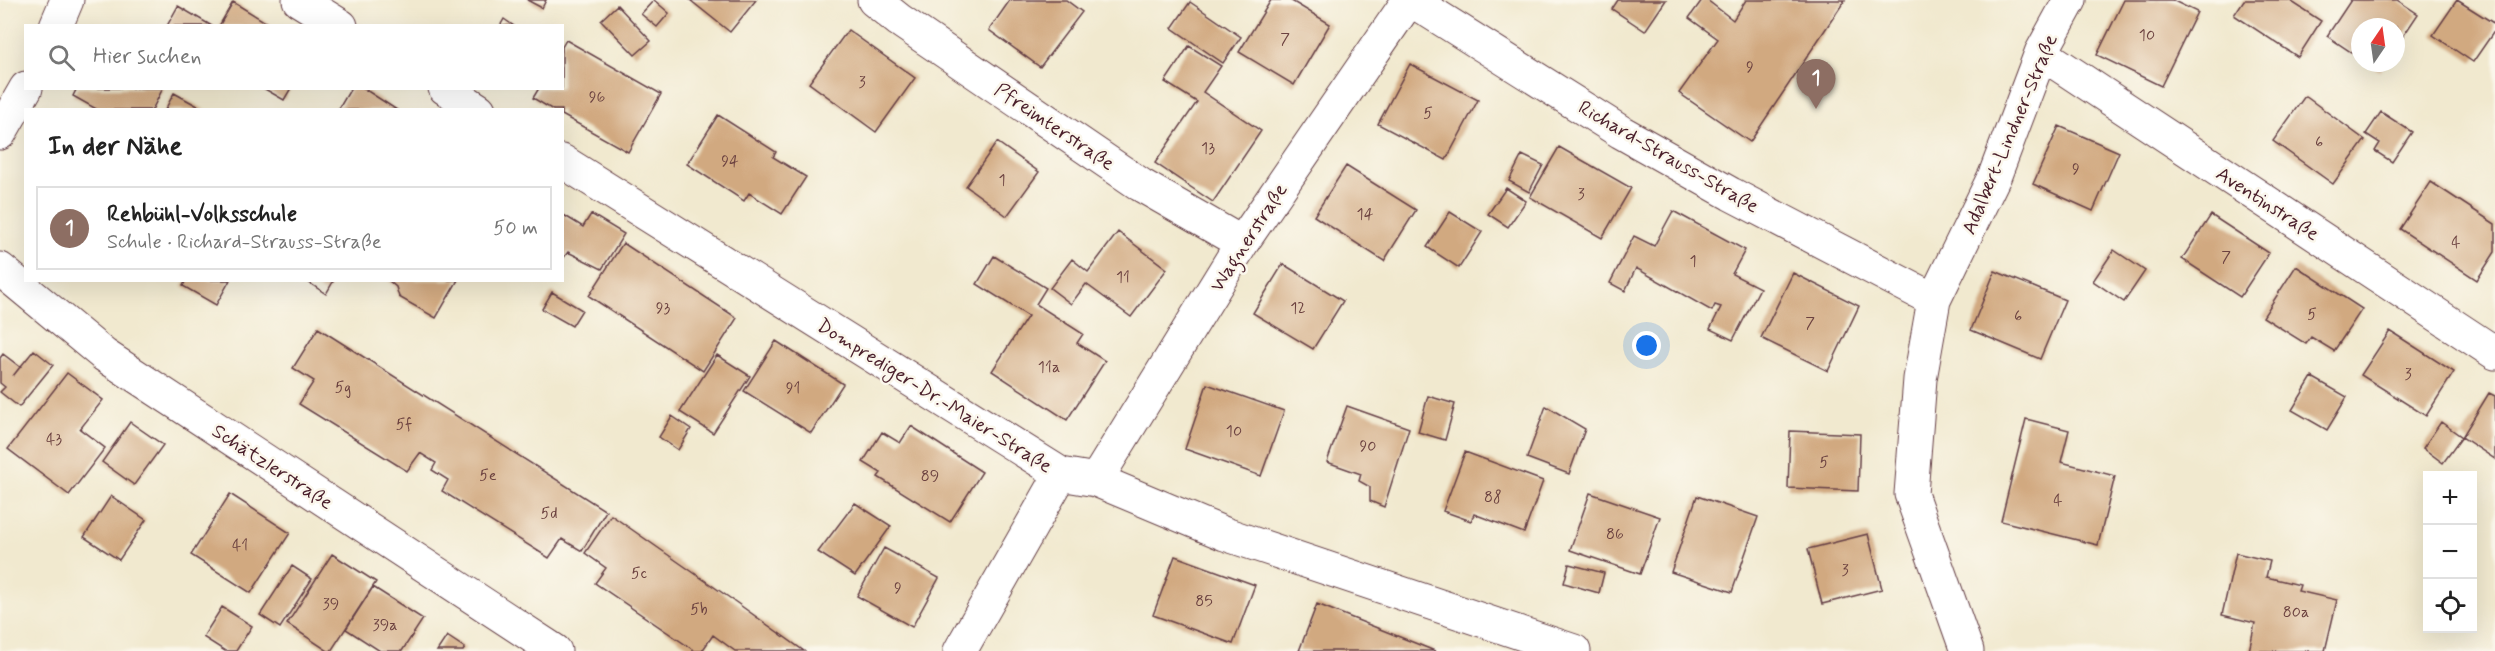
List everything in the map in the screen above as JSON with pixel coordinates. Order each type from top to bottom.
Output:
[{"type":"street","points":[[57,24],[67,0]]},
{"type":"street","points":[[299,0],[338,24]]},
{"type":"street","name":"Pfreimterstraße","points":[[874,0],[899,20],[1141,185],[1242,243]]},
{"type":"street","name":"Wagnerstraße","points":[[1096,480],[1242,243],[1410,0]]},
{"type":"street","name":"Richard-Strauss-Straße","points":[[1410,0],[1621,132],[1731,194],[1934,300]]},
{"type":"street","name":"Adalbert-Lindner-Straße","points":[[1966,651],[1911,494],[1920,379],[1934,300],[1995,175],[2041,53],[2070,0]]},
{"type":"street","name":"Aventinstraße","points":[[2041,53],[2495,353]]},
{"type":"street","points":[[0,133],[25,90]]},
{"type":"street","points":[[448,90],[476,108]]},
{"type":"street","name":"Domprediger-Dr.-Maier-Straße","points":[[564,161],[1061,474],[1096,480],[1225,534],[1574,651]]},
{"type":"street","name":"Schätzlerstraße","points":[[0,269],[104,355],[555,651]]},
{"type":"street","points":[[960,651],[1061,474]]},
{"type":"building","points":[[527,0],[546,0],[542,8]]},
{"type":"building","points":[[654,0],[669,13],[657,27],[641,14]]},
{"type":"building","points":[[690,0],[756,0],[730,32]]},
{"type":"building","points":[[1010,0],[1066,0],[1082,12],[1040,67],[989,30]]},
{"type":"building","points":[[1271,0],[1290,0],[1330,24],[1294,85],[1239,52]]},
{"type":"building","points":[[1618,0],[1666,0],[1645,31],[1612,9]]},
{"type":"building","points":[[1702,0],[1707,0],[1733,20],[1746,0],[1845,0],[1750,142],[1679,93],[1718,39],[1689,18]]},
{"type":"building","points":[[2124,0],[2172,0],[2197,12],[2161,86],[2097,55]]},
{"type":"building","points":[[2244,0],[2289,0],[2321,21],[2298,57],[2234,15]]},
{"type":"building","points":[[2351,0],[2397,0],[2418,14],[2405,34],[2405,18],[2351,18],[2351,52],[2327,36]]},
{"type":"building","points":[[2457,0],[2495,24],[2495,30],[2473,62],[2433,35]]},
{"type":"building","points":[[233,2],[269,24],[220,24]]},
{"type":"building","points":[[1190,2],[1241,37],[1223,63],[1172,28]]},
{"type":"building","points":[[617,5],[651,41],[635,55],[601,20]]},
{"type":"building","points":[[178,6],[209,24],[168,24]]},
{"type":"building","points":[[504,19],[511,24],[501,24]]},
{"type":"building","points":[[848,30],[915,78],[876,132],[809,83]]},
{"type":"building","points":[[566,40],[661,94],[628,152],[564,116],[564,108],[550,108],[533,98],[538,90],[564,90],[564,44]]},
{"type":"building","points":[[1189,46],[1221,66],[1203,92],[1261,131],[1213,202],[1155,163],[1197,102],[1165,82]]},
{"type":"building","points":[[1410,64],[1478,100],[1446,160],[1378,124]]},
{"type":"building","points":[[76,90],[162,90],[153,108],[94,108],[73,96]]},
{"type":"building","points":[[266,90],[290,90],[284,100]]},
{"type":"building","points":[[350,90],[366,90],[394,108],[339,108]]},
{"type":"building","points":[[174,93],[201,108],[166,108]]},
{"type":"building","points":[[2305,96],[2365,140],[2333,184],[2273,141]]},
{"type":"building","points":[[2381,112],[2412,132],[2392,162],[2375,151],[2380,143],[2366,134]]},
{"type":"building","points":[[718,115],[776,152],[773,157],[806,177],[782,214],[749,193],[744,201],[687,164]]},
{"type":"building","points":[[2059,126],[2119,152],[2093,211],[2033,184]]},
{"type":"building","points":[[997,142],[1039,172],[1007,216],[966,186]]},
{"type":"building","points":[[1559,147],[1631,188],[1602,238],[1530,197]]},
{"type":"building","points":[[1522,155],[1543,165],[1529,192],[1509,181]]},
{"type":"building","points":[[1346,166],[1416,210],[1384,261],[1314,216]]},
{"type":"building","points":[[2431,182],[2495,224],[2495,252],[2477,280],[2400,229]]},
{"type":"building","points":[[1506,188],[1526,201],[1508,227],[1488,214]]},
{"type":"building","points":[[1673,211],[1745,250],[1732,274],[1760,288],[1733,340],[1710,329],[1721,307],[1715,305],[1712,311],[1636,268],[1625,291],[1610,283],[1634,236],[1654,246]]},
{"type":"building","points":[[1450,212],[1482,232],[1459,268],[1427,247]]},
{"type":"building","points":[[591,214],[624,234],[602,269],[568,252],[564,257],[564,215],[583,227]]},
{"type":"building","points":[[2211,215],[2269,253],[2240,297],[2182,259]]},
{"type":"building","points":[[1118,232],[1167,269],[1131,317],[1086,284],[1071,304],[1050,288],[1072,259],[1088,272]]},
{"type":"building","points":[[623,243],[737,318],[703,371],[589,296]]},
{"type":"building","points":[[2114,250],[2145,271],[2124,302],[2093,281]]},
{"type":"building","points":[[994,256],[1046,288],[1036,304],[1083,334],[1077,343],[1105,361],[1067,420],[992,371],[1028,316],[977,284]]},
{"type":"building","points":[[1283,264],[1343,301],[1313,349],[1253,313]]},
{"type":"building","points":[[2296,266],[2362,309],[2334,351],[2311,337],[2306,344],[2263,317]]},
{"type":"building","points":[[1995,271],[2065,300],[2040,359],[1971,330]]},
{"type":"building","points":[[1793,273],[1859,306],[1828,371],[1761,338]]},
{"type":"building","points":[[185,282],[229,282],[216,305],[183,286]]},
{"type":"building","points":[[308,282],[333,282],[326,294]]},
{"type":"building","points":[[390,282],[457,282],[436,318],[399,297],[396,287]]},
{"type":"building","points":[[552,292],[582,310],[572,326],[542,309]]},
{"type":"building","points":[[318,328],[606,511],[582,551],[562,539],[549,558],[442,491],[448,480],[432,470],[436,463],[420,453],[407,471],[299,404],[314,381],[293,368]]},
{"type":"building","points":[[2390,331],[2454,372],[2426,416],[2361,375]]},
{"type":"building","points":[[776,341],[843,384],[811,433],[744,391]]},
{"type":"building","points":[[34,350],[53,365],[19,407],[0,392],[5,387],[0,383],[0,358],[3,354],[20,367],[13,376]]},
{"type":"building","points":[[717,355],[750,376],[713,433],[680,412]]},
{"type":"building","points":[[67,373],[103,400],[80,429],[105,448],[69,495],[8,449]]},
{"type":"building","points":[[2312,377],[2347,397],[2327,430],[2292,410]]},
{"type":"building","points":[[1207,384],[1284,411],[1261,476],[1185,449]]},
{"type":"building","points":[[2489,393],[2495,396],[2495,459],[2462,437]]},
{"type":"building","points":[[1428,396],[1455,404],[1445,440],[1418,432]]},
{"type":"building","points":[[1347,406],[1409,428],[1384,507],[1370,501],[1370,487],[1359,481],[1361,474],[1327,462]]},
{"type":"building","points":[[1546,406],[1585,429],[1569,474],[1527,458]]},
{"type":"building","points":[[672,416],[691,429],[678,450],[659,437]]},
{"type":"building","points":[[2026,419],[2069,430],[2061,462],[2115,476],[2098,545],[2001,521]]},
{"type":"building","points":[[130,422],[163,445],[134,485],[102,462]]},
{"type":"building","points":[[2441,422],[2462,437],[2443,463],[2423,448]]},
{"type":"building","points":[[911,426],[982,472],[950,522],[878,477],[881,473],[863,462],[882,432],[900,443]]},
{"type":"building","points":[[1790,431],[1860,434],[1858,491],[1788,488]]},
{"type":"building","points":[[1465,452],[1543,481],[1524,533],[1474,514],[1471,521],[1443,511]]},
{"type":"building","points":[[1590,493],[1660,517],[1640,574],[1570,550]]},
{"type":"building","points":[[230,494],[290,533],[251,593],[191,555]]},
{"type":"building","points":[[111,496],[146,520],[119,560],[84,537]]},
{"type":"building","points":[[1697,496],[1758,517],[1732,592],[1671,572]]},
{"type":"building","points":[[855,503],[891,526],[855,576],[818,552]]},
{"type":"building","points":[[611,515],[804,651],[735,651],[713,635],[702,651],[695,651],[595,583],[606,568],[585,553]]},
{"type":"building","points":[[1868,534],[1882,589],[1822,604],[1808,549]]},
{"type":"building","points":[[884,548],[939,578],[912,627],[857,596]]},
{"type":"building","points":[[2236,553],[2270,561],[2266,577],[2300,585],[2298,591],[2337,600],[2325,651],[2249,651],[2255,623],[2222,615]]},
{"type":"building","points":[[332,554],[376,582],[331,651],[328,651],[287,624]]},
{"type":"building","points":[[1175,556],[1255,585],[1233,644],[1153,615]]},
{"type":"building","points":[[1569,564],[1604,573],[1599,593],[1564,583]]},
{"type":"building","points":[[292,566],[312,579],[280,628],[260,615]]},
{"type":"building","points":[[373,587],[423,619],[402,651],[380,651],[346,629]]},
{"type":"building","points":[[1317,604],[1435,651],[1299,651]]},
{"type":"building","points":[[222,607],[252,626],[236,651],[225,651],[203,637]]},
{"type":"building","points":[[447,636],[465,648],[463,651],[437,651]]},
{"type":"place","name":"Rehbühl-Volksschule","points":[[1816,109]]}]
